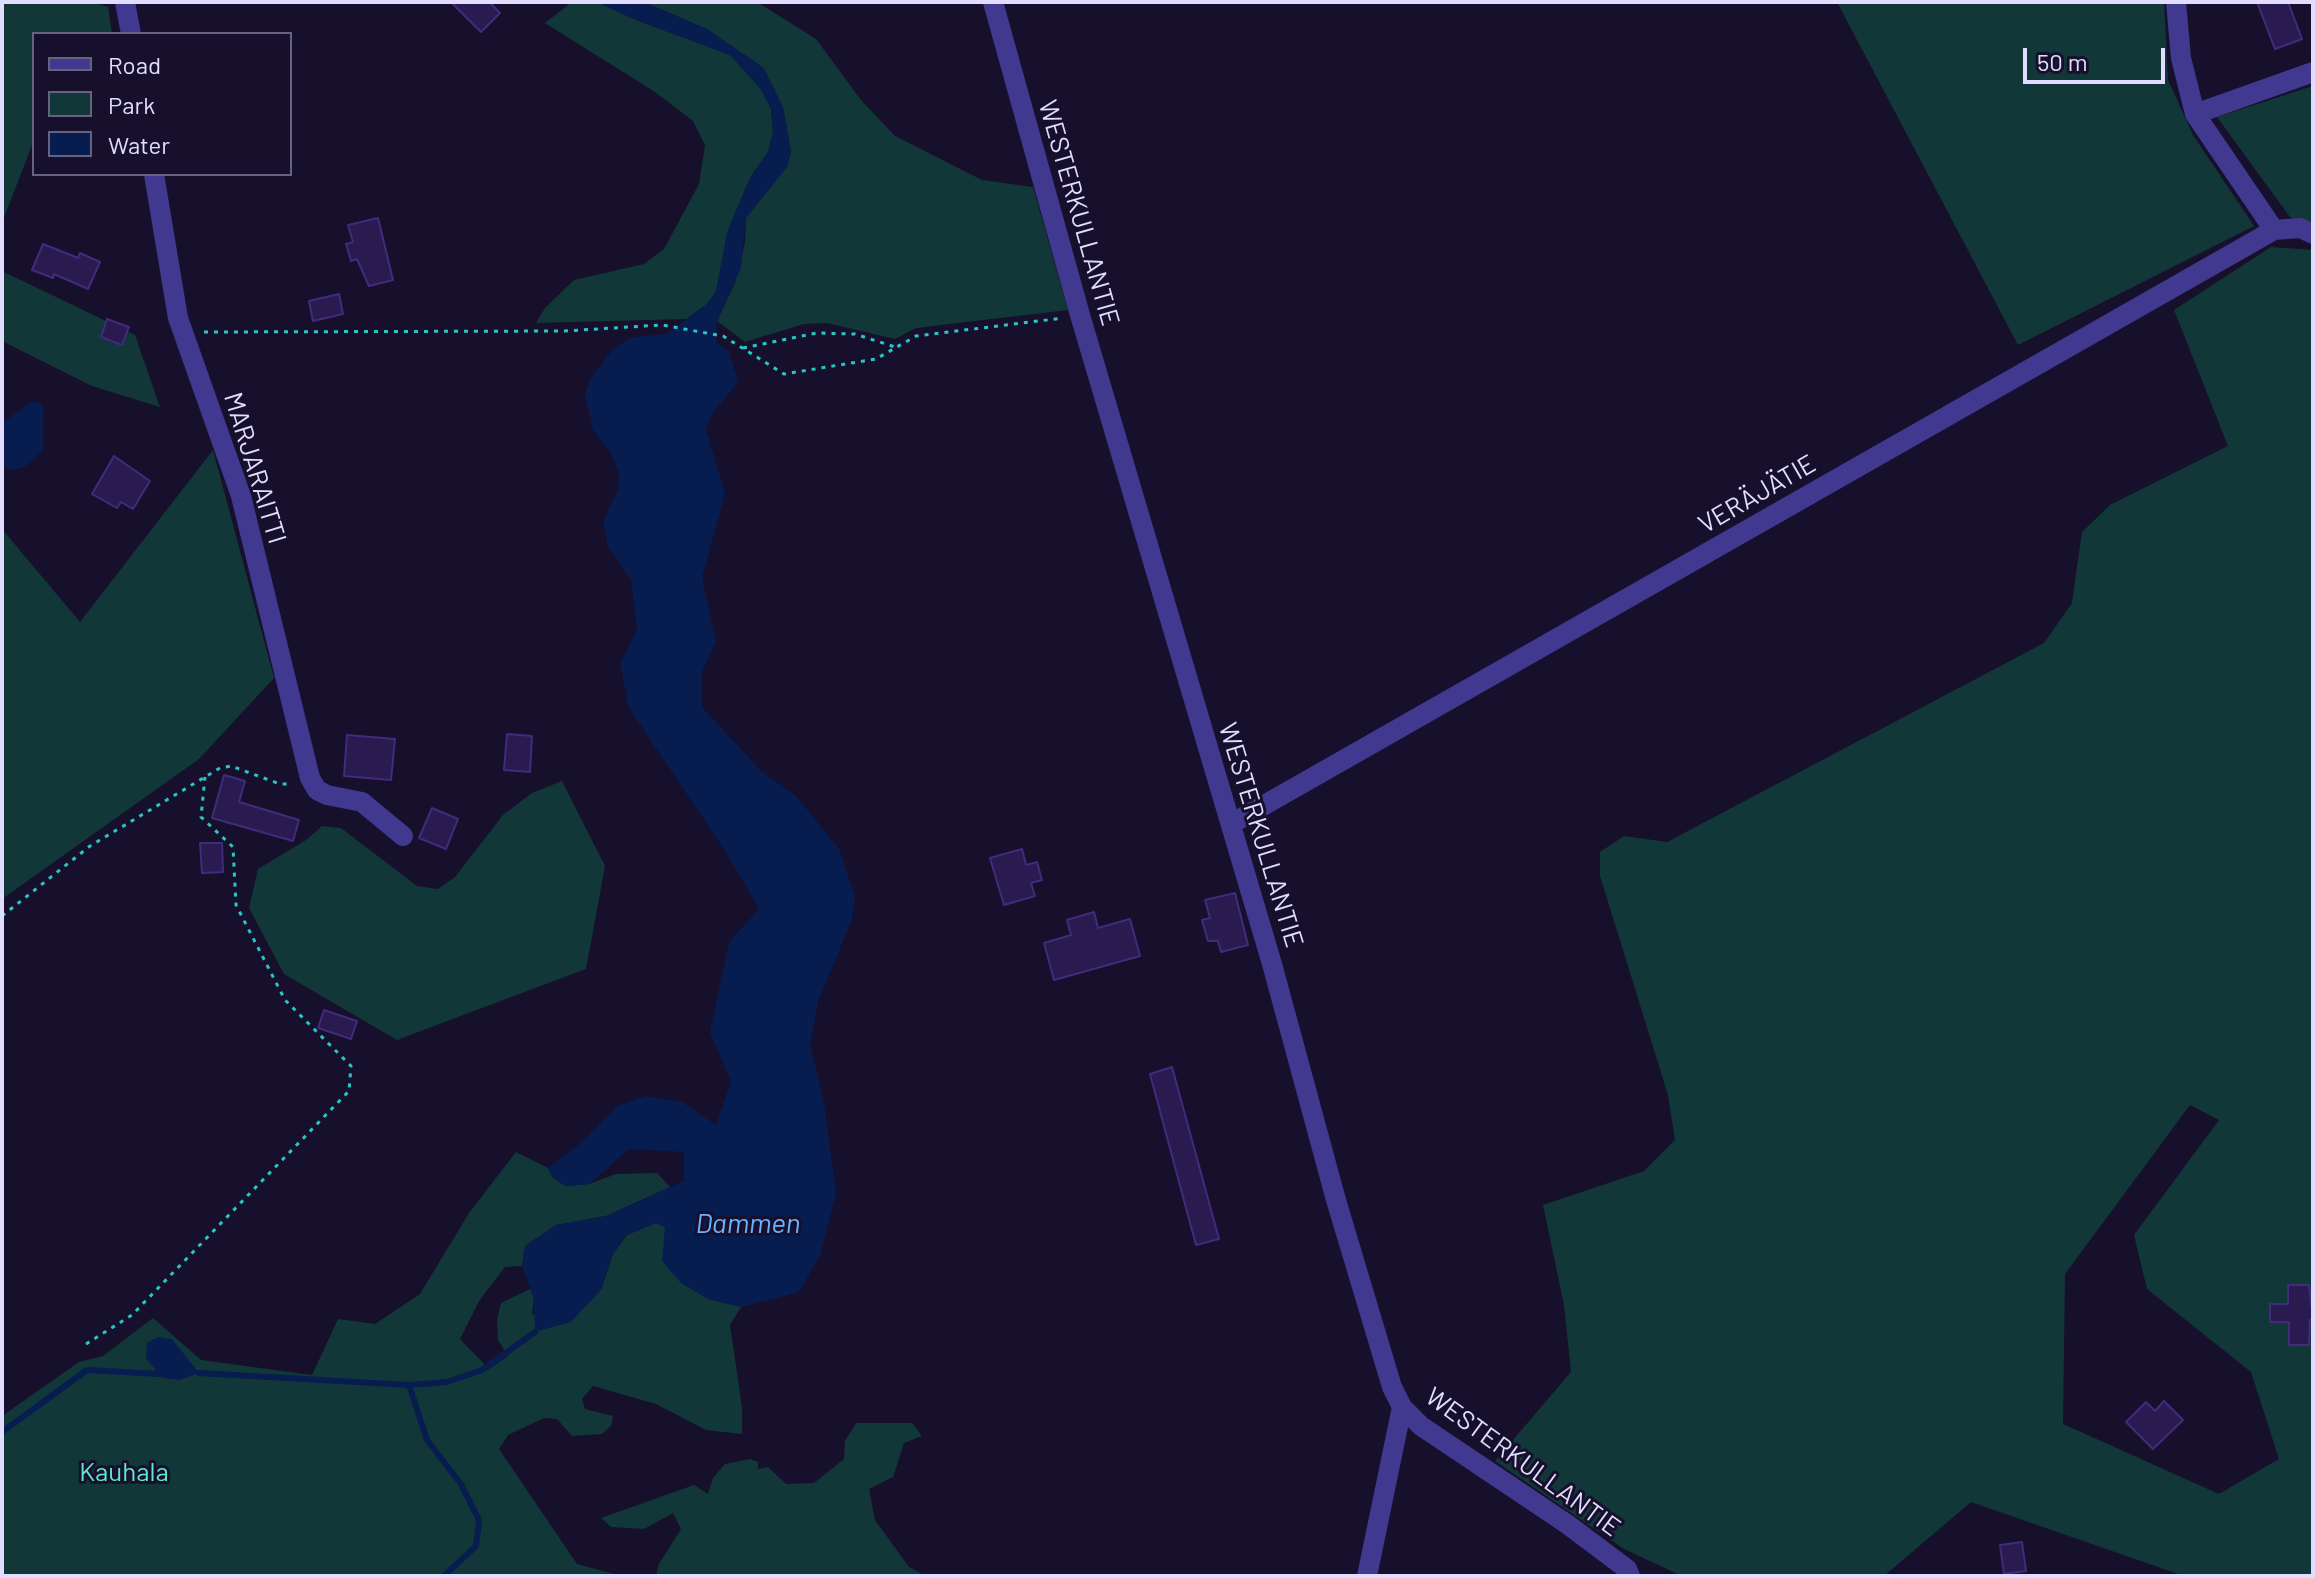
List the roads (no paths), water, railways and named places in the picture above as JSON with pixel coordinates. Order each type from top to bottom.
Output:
[{"type":"street","points":[[125,2],[131,32]]},
{"type":"street","name":"WESTERKULLANTIE","points":[[993,2],[1080,315],[1231,824],[1336,1200],[1392,1387],[1402,1407],[1421,1426],[1599,1548],[1627,1569],[1630,1576]]},
{"type":"street","points":[[2176,2],[2181,58],[2195,114],[2274,230],[2300,228],[2313,234]]},
{"type":"street","points":[[2195,114],[2313,72]]},
{"type":"street","name":"MARJARAITTI","points":[[154,176],[184,335],[241,496],[310,778],[317,790],[327,795],[362,802],[403,836]]},
{"type":"street","name":"VERÄJÄTIE","points":[[1231,824],[2274,230]]},
{"type":"street","points":[[1367,1576],[1402,1407]]},
{"type":"water","name":"Dammen","points":[[597,2],[644,2],[709,30],[764,68],[783,107],[791,152],[787,167],[746,218],[741,268],[717,321],[716,342],[729,352],[738,382],[711,415],[706,430],[725,493],[702,577],[716,641],[702,672],[702,707],[762,772],[796,796],[839,849],[855,896],[852,919],[818,1002],[810,1043],[824,1104],[836,1193],[820,1255],[799,1292],[741,1307],[708,1299],[681,1283],[662,1261],[665,1227],[656,1223],[626,1235],[613,1254],[601,1290],[571,1322],[535,1332],[534,1298],[522,1266],[525,1246],[556,1225],[606,1216],[684,1181],[684,1152],[629,1149],[589,1184],[566,1186],[553,1178],[548,1168],[582,1142],[617,1106],[646,1096],[682,1102],[716,1125],[731,1082],[710,1032],[729,942],[759,909],[726,852],[629,708],[620,664],[637,630],[631,580],[608,547],[603,521],[618,490],[619,472],[612,455],[593,430],[585,395],[590,379],[614,348],[632,337],[667,334],[707,304],[716,291],[728,230],[751,176],[768,152],[773,132],[771,109],[761,89],[730,55]]},
{"type":"water","points":[[33,401],[41,403],[43,409],[43,450],[24,467],[13,470],[2,467],[2,423]]},
{"type":"water","points":[[158,1337],[172,1339],[199,1373],[180,1380],[162,1378],[146,1358],[147,1343]]},
{"type":"waterway","points":[[199,1373],[409,1385],[447,1382],[482,1370],[535,1332]]},
{"type":"waterway","points":[[2,1432],[87,1370],[160,1374]]},
{"type":"waterway","points":[[409,1385],[427,1440],[461,1484],[479,1520],[476,1546],[444,1576]]},
{"type":"park label","name":"Kauhala","points":[[124,1472]]}]
